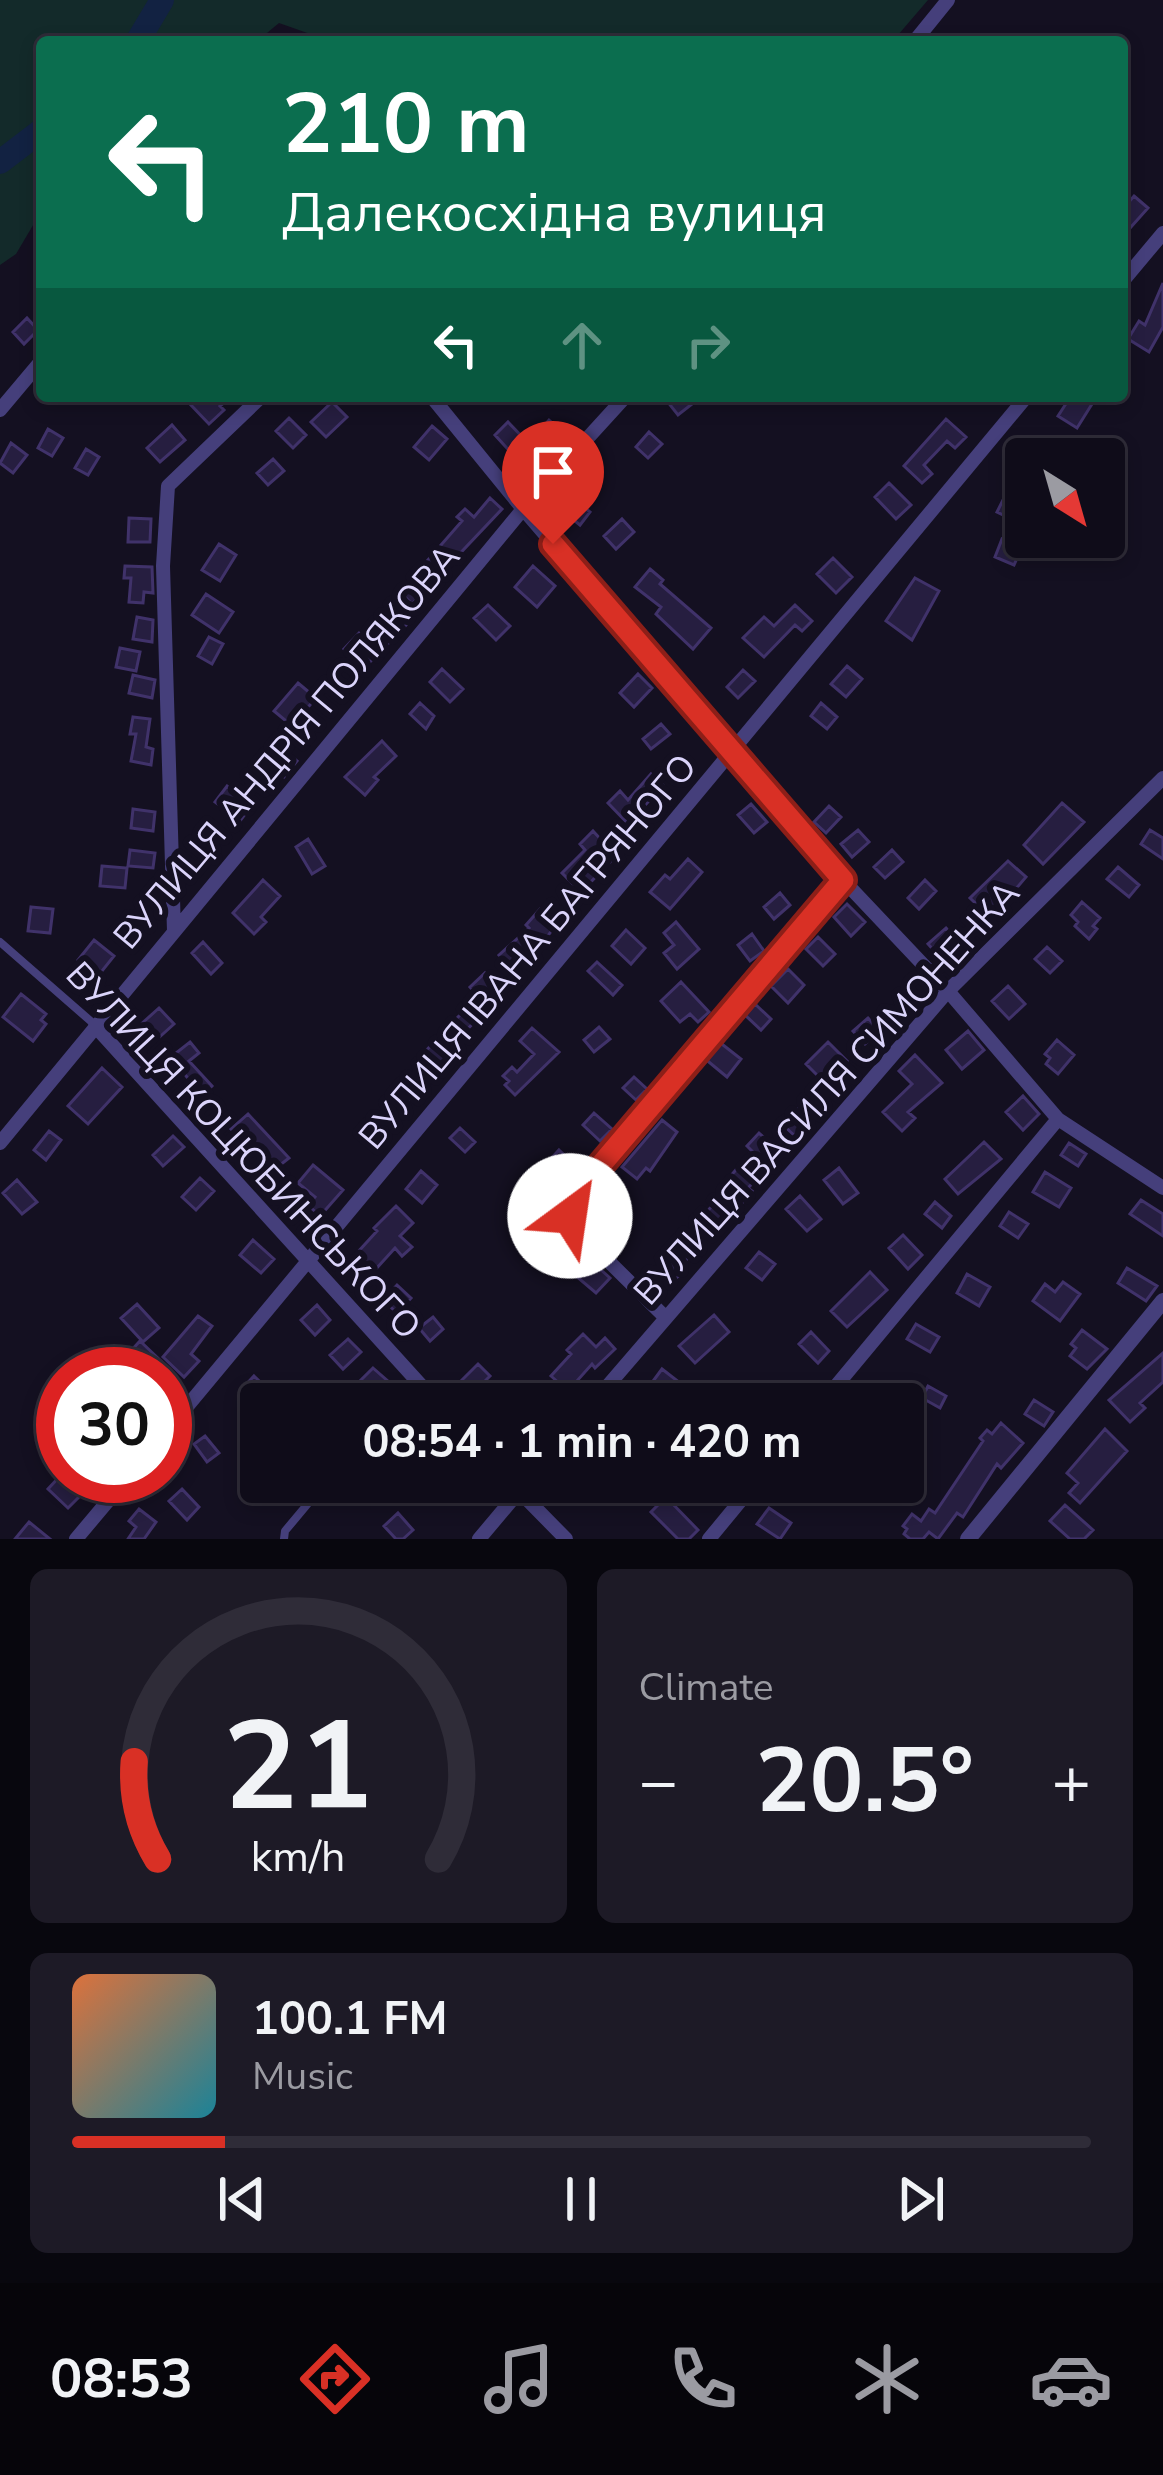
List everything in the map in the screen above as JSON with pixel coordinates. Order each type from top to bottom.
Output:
[{"type":"street","points":[[919,36],[948,0]]},
{"type":"street","points":[[1128,275],[1163,233]]},
{"type":"street","points":[[0,410],[36,367]]},
{"type":"street","points":[[174,931],[164,566],[168,486],[256,402]]},
{"type":"street","points":[[436,402],[843,880],[948,991],[1058,1119],[1163,1188]]},
{"type":"street","name":"ВУЛИЦЯ АНДРІЯ ПОЛЯКОВА","points":[[0,1142],[523,509],[621,402]]},
{"type":"street","name":"ВУЛИЦЯ ІВАНА БАГРЯНОГО","points":[[192,1401],[1022,402]]},
{"type":"street","name":"ВУЛИЦЯ ВАСИЛЯ СИМОНЕНКА","points":[[610,1383],[948,991],[1163,778]]},
{"type":"street","points":[[665,1317],[577,1230],[570,1204],[843,880]]},
{"type":"street","name":"ВУЛИЦЯ КОЦЮБИНСЬКОГО","points":[[95,1026],[419,1383]]},
{"type":"street","points":[[838,1383],[1058,1119]]},
{"type":"street","points":[[968,1539],[1163,1301]]},
{"type":"street","points":[[76,1539],[106,1503]]},
{"type":"street","points":[[479,1539],[505,1503]]},
{"type":"street","points":[[534,1503],[566,1539]]},
{"type":"street","points":[[709,1539],[739,1503]]},
{"type":"lane","name":"ВУЛИЦЯ КОЦЮБИНСЬКОГО","points":[[0,942],[95,1026]]},
{"type":"lane","points":[[410,1383],[414,1378]]},
{"type":"lane","points":[[284,1539],[309,1503]]},
{"type":"green space","points":[[0,0],[928,0],[897,36],[316,36],[279,23],[263,36],[36,36],[36,220],[16,254],[0,265]]},
{"type":"building","points":[[1134,196],[1148,208],[1128,230],[1128,203]]},
{"type":"building","points":[[1163,283],[1163,327],[1149,352],[1128,339],[1139,321],[1145,325]]},
{"type":"building","points":[[27,318],[36,328],[24,344],[13,332]]},
{"type":"building","points":[[225,402],[220,406],[224,410],[209,424],[190,404]]},
{"type":"building","points":[[332,402],[347,417],[326,437],[311,422]]},
{"type":"building","points":[[668,402],[690,402],[692,404],[678,415]]},
{"type":"building","points":[[1067,402],[1093,402],[1077,428],[1058,416]]},
{"type":"building","points":[[289,418],[306,435],[293,448],[276,431]]},
{"type":"building","points":[[946,419],[966,437],[955,448],[947,441],[924,465],[932,474],[922,483],[904,466]]},
{"type":"building","points":[[549,420],[559,429],[541,448],[532,439]]},
{"type":"building","points":[[508,422],[529,444],[515,457],[495,435]]},
{"type":"building","points":[[172,425],[185,440],[160,462],[147,448]]},
{"type":"building","points":[[432,426],[447,439],[429,460],[414,447]]},
{"type":"building","points":[[48,429],[63,438],[52,456],[38,448]]},
{"type":"building","points":[[649,432],[662,444],[648,458],[636,447]]},
{"type":"building","points":[[11,443],[27,455],[13,473],[0,463]]},
{"type":"building","points":[[86,449],[99,457],[88,475],[75,468]]},
{"type":"building","points":[[273,459],[284,471],[268,485],[257,473]]},
{"type":"building","points":[[889,483],[911,505],[896,519],[875,497]]},
{"type":"building","points":[[578,486],[592,497],[584,507],[590,512],[580,525],[560,509]]},
{"type":"building","points":[[490,498],[502,509],[412,604],[400,592],[462,521],[457,517],[465,509],[474,517]]},
{"type":"building","points":[[129,518],[151,519],[150,542],[128,542]]},
{"type":"building","points":[[622,519],[634,532],[616,549],[604,536]]},
{"type":"building","points":[[1002,539],[1005,558],[1017,558],[1014,565],[995,557]]},
{"type":"building","points":[[219,544],[236,555],[220,581],[202,570]]},
{"type":"building","points":[[833,558],[852,577],[836,593],[817,574]]},
{"type":"building","points":[[125,566],[152,567],[153,593],[144,592],[143,603],[129,602],[131,578],[124,578]]},
{"type":"building","points":[[533,566],[555,586],[537,607],[515,587]]},
{"type":"building","points":[[650,569],[663,580],[660,584],[711,628],[693,649],[656,614],[661,607],[635,587]]},
{"type":"building","points":[[915,578],[939,591],[912,640],[886,621]]},
{"type":"building","points":[[206,594],[233,612],[219,633],[192,615]]},
{"type":"building","points":[[488,605],[510,626],[496,640],[474,618]]},
{"type":"building","points":[[795,605],[812,621],[802,631],[795,625],[764,657],[743,638],[764,617],[774,626]]},
{"type":"building","points":[[396,611],[409,622],[365,667],[344,649],[359,633],[370,643]]},
{"type":"building","points":[[137,617],[153,620],[152,642],[133,639]]},
{"type":"building","points":[[209,637],[223,644],[212,664],[198,656]]},
{"type":"building","points":[[120,648],[140,652],[136,671],[116,667]]},
{"type":"building","points":[[847,666],[862,679],[846,697],[831,684]]},
{"type":"building","points":[[442,669],[463,689],[450,702],[430,682]]},
{"type":"building","points":[[743,670],[755,681],[738,698],[727,687]]},
{"type":"building","points":[[638,674],[652,688],[634,707],[620,693]]},
{"type":"building","points":[[133,675],[155,680],[152,698],[129,693]]},
{"type":"building","points":[[298,683],[316,698],[292,726],[274,711]]},
{"type":"building","points":[[420,703],[434,716],[426,729],[410,714]]},
{"type":"building","points":[[821,703],[837,717],[827,729],[811,716]]},
{"type":"building","points":[[133,717],[150,719],[146,747],[153,749],[151,765],[131,761],[136,734],[130,734]]},
{"type":"building","points":[[661,724],[670,734],[651,749],[643,739]]},
{"type":"building","points":[[382,741],[396,756],[374,777],[378,780],[365,795],[345,777]]},
{"type":"building","points":[[274,742],[297,761],[284,777],[261,758]]},
{"type":"building","points":[[651,774],[663,785],[639,812],[644,817],[632,828],[608,803],[620,791],[628,800]]},
{"type":"building","points":[[227,786],[252,805],[240,821],[215,802]]},
{"type":"building","points":[[1062,803],[1084,822],[1043,864],[1024,845]]},
{"type":"building","points":[[751,804],[767,822],[754,833],[738,815]]},
{"type":"building","points":[[829,806],[841,817],[826,833],[814,822]]},
{"type":"building","points":[[133,809],[155,812],[153,831],[131,828]]},
{"type":"building","points":[[858,830],[869,842],[852,857],[841,844]]},
{"type":"building","points":[[1150,830],[1163,838],[1163,859],[1141,844]]},
{"type":"building","points":[[593,831],[616,856],[581,892],[562,873],[585,850],[580,844]]},
{"type":"building","points":[[308,839],[325,866],[312,874],[296,847]]},
{"type":"building","points":[[130,850],[155,853],[153,868],[128,866]]},
{"type":"building","points":[[892,850],[903,862],[885,878],[874,867]]},
{"type":"building","points":[[688,859],[702,872],[670,909],[650,892]]},
{"type":"building","points":[[1008,861],[1026,877],[991,918],[970,898]]},
{"type":"building","points":[[102,866],[127,868],[125,888],[100,886]]},
{"type":"building","points":[[1118,867],[1139,885],[1129,897],[1107,879]]},
{"type":"building","points":[[263,880],[280,896],[261,917],[266,922],[254,934],[233,913]]},
{"type":"building","points":[[925,880],[936,891],[919,909],[908,898]]},
{"type":"building","points":[[780,893],[790,905],[774,919],[764,907]]},
{"type":"building","points":[[1082,902],[1100,918],[1089,939],[1071,915]]},
{"type":"building","points":[[847,904],[865,922],[851,936],[834,917]]},
{"type":"building","points":[[31,907],[53,909],[50,933],[28,931]]},
{"type":"building","points":[[540,909],[557,923],[514,972],[499,955],[529,928],[526,925]]},
{"type":"building","points":[[676,922],[699,949],[677,969],[664,953],[674,945],[664,933]]},
{"type":"building","points":[[946,928],[961,945],[943,961],[928,944]]},
{"type":"building","points":[[626,930],[645,948],[631,964],[612,946]]},
{"type":"building","points":[[752,934],[764,951],[750,961],[738,945]]},
{"type":"building","points":[[818,937],[835,954],[823,966],[806,949]]},
{"type":"building","points":[[94,940],[114,956],[98,976],[78,960]]},
{"type":"building","points":[[203,942],[222,963],[211,974],[192,953]]},
{"type":"building","points":[[1047,947],[1062,961],[1050,973],[1035,959]]},
{"type":"building","points":[[597,962],[622,985],[613,995],[588,971]]},
{"type":"building","points":[[788,969],[804,985],[788,1003],[771,986]]},
{"type":"building","points":[[485,973],[503,993],[443,1054],[446,1057],[437,1068],[422,1055],[478,996],[470,987]]},
{"type":"building","points":[[681,982],[709,1012],[698,1022],[690,1014],[680,1022],[661,1001]]},
{"type":"building","points":[[1008,986],[1025,1004],[1009,1019],[992,1001]]},
{"type":"building","points":[[21,994],[46,1014],[41,1020],[46,1024],[33,1041],[3,1017]]},
{"type":"building","points":[[755,1004],[771,1019],[761,1030],[745,1015]]},
{"type":"building","points":[[159,1008],[174,1024],[154,1042],[139,1026]]},
{"type":"building","points":[[868,1018],[880,1031],[865,1044],[853,1031]]},
{"type":"building","points":[[599,1027],[610,1039],[594,1052],[584,1040]]},
{"type":"building","points":[[532,1028],[559,1052],[515,1095],[503,1076],[512,1067],[517,1072],[534,1054],[520,1041]]},
{"type":"building","points":[[968,1031],[984,1050],[962,1069],[946,1050]]},
{"type":"building","points":[[1057,1040],[1074,1055],[1058,1074],[1046,1064],[1050,1058],[1045,1054]]},
{"type":"building","points":[[718,1041],[741,1059],[727,1077],[704,1058]]},
{"type":"building","points":[[190,1042],[199,1053],[189,1061],[212,1086],[202,1096],[171,1057]]},
{"type":"building","points":[[828,1042],[847,1061],[825,1083],[806,1064]]},
{"type":"building","points":[[915,1055],[942,1083],[908,1112],[915,1118],[902,1131],[883,1112],[912,1084],[899,1071]]},
{"type":"building","points":[[102,1068],[122,1087],[88,1124],[68,1106]]},
{"type":"building","points":[[634,1077],[647,1089],[636,1100],[623,1088]]},
{"type":"building","points":[[399,1082],[413,1095],[400,1109],[386,1096]]},
{"type":"building","points":[[1023,1096],[1039,1114],[1023,1130],[1006,1112]]},
{"type":"building","points":[[800,1107],[812,1118],[795,1136],[783,1125]]},
{"type":"building","points":[[594,1113],[612,1129],[600,1141],[583,1125]]},
{"type":"building","points":[[248,1114],[289,1158],[275,1169],[252,1141],[247,1146],[231,1129]]},
{"type":"building","points":[[662,1120],[677,1132],[650,1171],[646,1168],[637,1179],[622,1167]]},
{"type":"building","points":[[460,1128],[475,1142],[465,1152],[450,1138]]},
{"type":"building","points":[[49,1131],[61,1140],[46,1160],[34,1150]]},
{"type":"building","points":[[759,1133],[781,1153],[713,1231],[700,1219],[727,1190],[722,1186],[752,1151],[747,1146]]},
{"type":"building","points":[[173,1136],[184,1147],[163,1166],[153,1155]]},
{"type":"building","points":[[984,1142],[1001,1159],[958,1194],[945,1179]]},
{"type":"building","points":[[1069,1143],[1086,1154],[1078,1166],[1061,1155]]},
{"type":"building","points":[[559,1150],[575,1165],[565,1176],[549,1161]]},
{"type":"building","points":[[313,1165],[343,1190],[320,1216],[308,1205],[315,1197],[298,1183]]},
{"type":"building","points":[[839,1168],[858,1193],[843,1204],[824,1180]]},
{"type":"building","points":[[421,1171],[437,1185],[422,1203],[406,1189]]},
{"type":"building","points":[[1045,1172],[1071,1188],[1059,1207],[1033,1192]]},
{"type":"building","points":[[200,1178],[214,1191],[196,1210],[182,1197]]},
{"type":"building","points":[[17,1180],[37,1202],[22,1214],[3,1193]]},
{"type":"building","points":[[538,1185],[554,1200],[541,1214],[525,1199]]},
{"type":"building","points":[[800,1196],[821,1219],[807,1231],[786,1209]]},
{"type":"building","points":[[593,1197],[611,1213],[599,1226],[583,1208]]},
{"type":"building","points":[[1141,1200],[1163,1214],[1163,1236],[1130,1214]]},
{"type":"building","points":[[935,1202],[951,1216],[942,1228],[925,1214]]},
{"type":"building","points":[[396,1206],[413,1223],[400,1236],[412,1247],[402,1256],[395,1248],[375,1270],[357,1253]]},
{"type":"building","points":[[1009,1212],[1028,1224],[1018,1238],[1000,1226]]},
{"type":"building","points":[[903,1235],[922,1255],[908,1269],[889,1248]]},
{"type":"building","points":[[253,1240],[274,1259],[261,1273],[240,1255]]},
{"type":"building","points":[[679,1243],[690,1256],[675,1279],[659,1262]]},
{"type":"building","points":[[759,1252],[775,1264],[762,1280],[746,1268]]},
{"type":"building","points":[[590,1260],[610,1278],[596,1293],[576,1276]]},
{"type":"building","points":[[1127,1268],[1157,1286],[1146,1301],[1118,1283]]},
{"type":"building","points":[[870,1272],[887,1290],[847,1327],[831,1311]]},
{"type":"building","points":[[967,1274],[990,1287],[979,1306],[957,1293]]},
{"type":"building","points":[[1063,1282],[1080,1294],[1060,1321],[1033,1301],[1045,1284],[1055,1292]]},
{"type":"building","points":[[397,1285],[411,1298],[397,1313],[383,1300]]},
{"type":"building","points":[[137,1304],[159,1328],[143,1342],[121,1318]]},
{"type":"building","points":[[317,1305],[330,1320],[315,1335],[301,1320]]},
{"type":"building","points":[[714,1315],[729,1332],[695,1363],[679,1346]]},
{"type":"building","points":[[198,1316],[212,1326],[192,1353],[192,1347],[172,1347]]},
{"type":"building","points":[[433,1317],[443,1329],[430,1341],[419,1328]]},
{"type":"building","points":[[916,1324],[939,1337],[930,1352],[907,1339]]},
{"type":"building","points":[[1082,1330],[1107,1349],[1087,1369],[1070,1356],[1076,1348],[1071,1344]]},
{"type":"building","points":[[811,1332],[829,1351],[818,1363],[799,1344]]},
{"type":"building","points":[[583,1334],[596,1347],[605,1338],[615,1349],[575,1383],[559,1383],[551,1376],[571,1354],[567,1350]]},
{"type":"building","points":[[348,1339],[361,1352],[343,1369],[330,1355]]},
{"type":"building","points":[[1163,1353],[1163,1382],[1140,1403],[1145,1408],[1130,1422],[1109,1400]]},
{"type":"building","points":[[478,1364],[490,1376],[483,1383],[459,1383]]},
{"type":"building","points":[[373,1368],[390,1383],[364,1383],[361,1380]]},
{"type":"building","points":[[662,1369],[680,1383],[652,1383]]},
{"type":"building","points":[[928,1386],[946,1396],[940,1408],[924,1399]]},
{"type":"building","points":[[1034,1400],[1053,1412],[1044,1426],[1025,1414]]},
{"type":"building","points":[[1001,1423],[1023,1443],[1001,1468],[997,1464],[963,1517],[957,1513],[938,1539],[929,1532],[923,1539],[910,1539],[903,1526],[912,1514],[921,1521],[929,1509],[935,1513],[983,1441],[980,1438],[987,1430],[992,1434]]},
{"type":"building","points":[[1105,1429],[1127,1451],[1080,1503],[1069,1493],[1078,1483],[1067,1473]]},
{"type":"building","points":[[205,1436],[219,1453],[207,1462],[194,1444]]},
{"type":"building","points":[[192,1500],[199,1507],[187,1520],[171,1503]]},
{"type":"building","points":[[660,1503],[672,1503],[698,1530],[689,1539],[678,1539],[651,1512]]},
{"type":"building","points":[[1065,1505],[1093,1530],[1084,1539],[1070,1539],[1050,1521]]},
{"type":"building","points":[[769,1508],[791,1523],[780,1539],[757,1524]]},
{"type":"building","points":[[139,1509],[156,1522],[144,1539],[128,1539],[136,1527],[129,1521]]},
{"type":"building","points":[[398,1513],[413,1530],[403,1539],[396,1539],[384,1526]]},
{"type":"building","points":[[29,1522],[50,1539],[15,1539]]},
{"type":"waterway","points":[[141,36],[162,0]]},
{"type":"waterway","points":[[0,162],[36,135]]},
{"type":"route","points":[[553,544],[843,880],[594,1173],[570,1204],[570,1216]]}]
